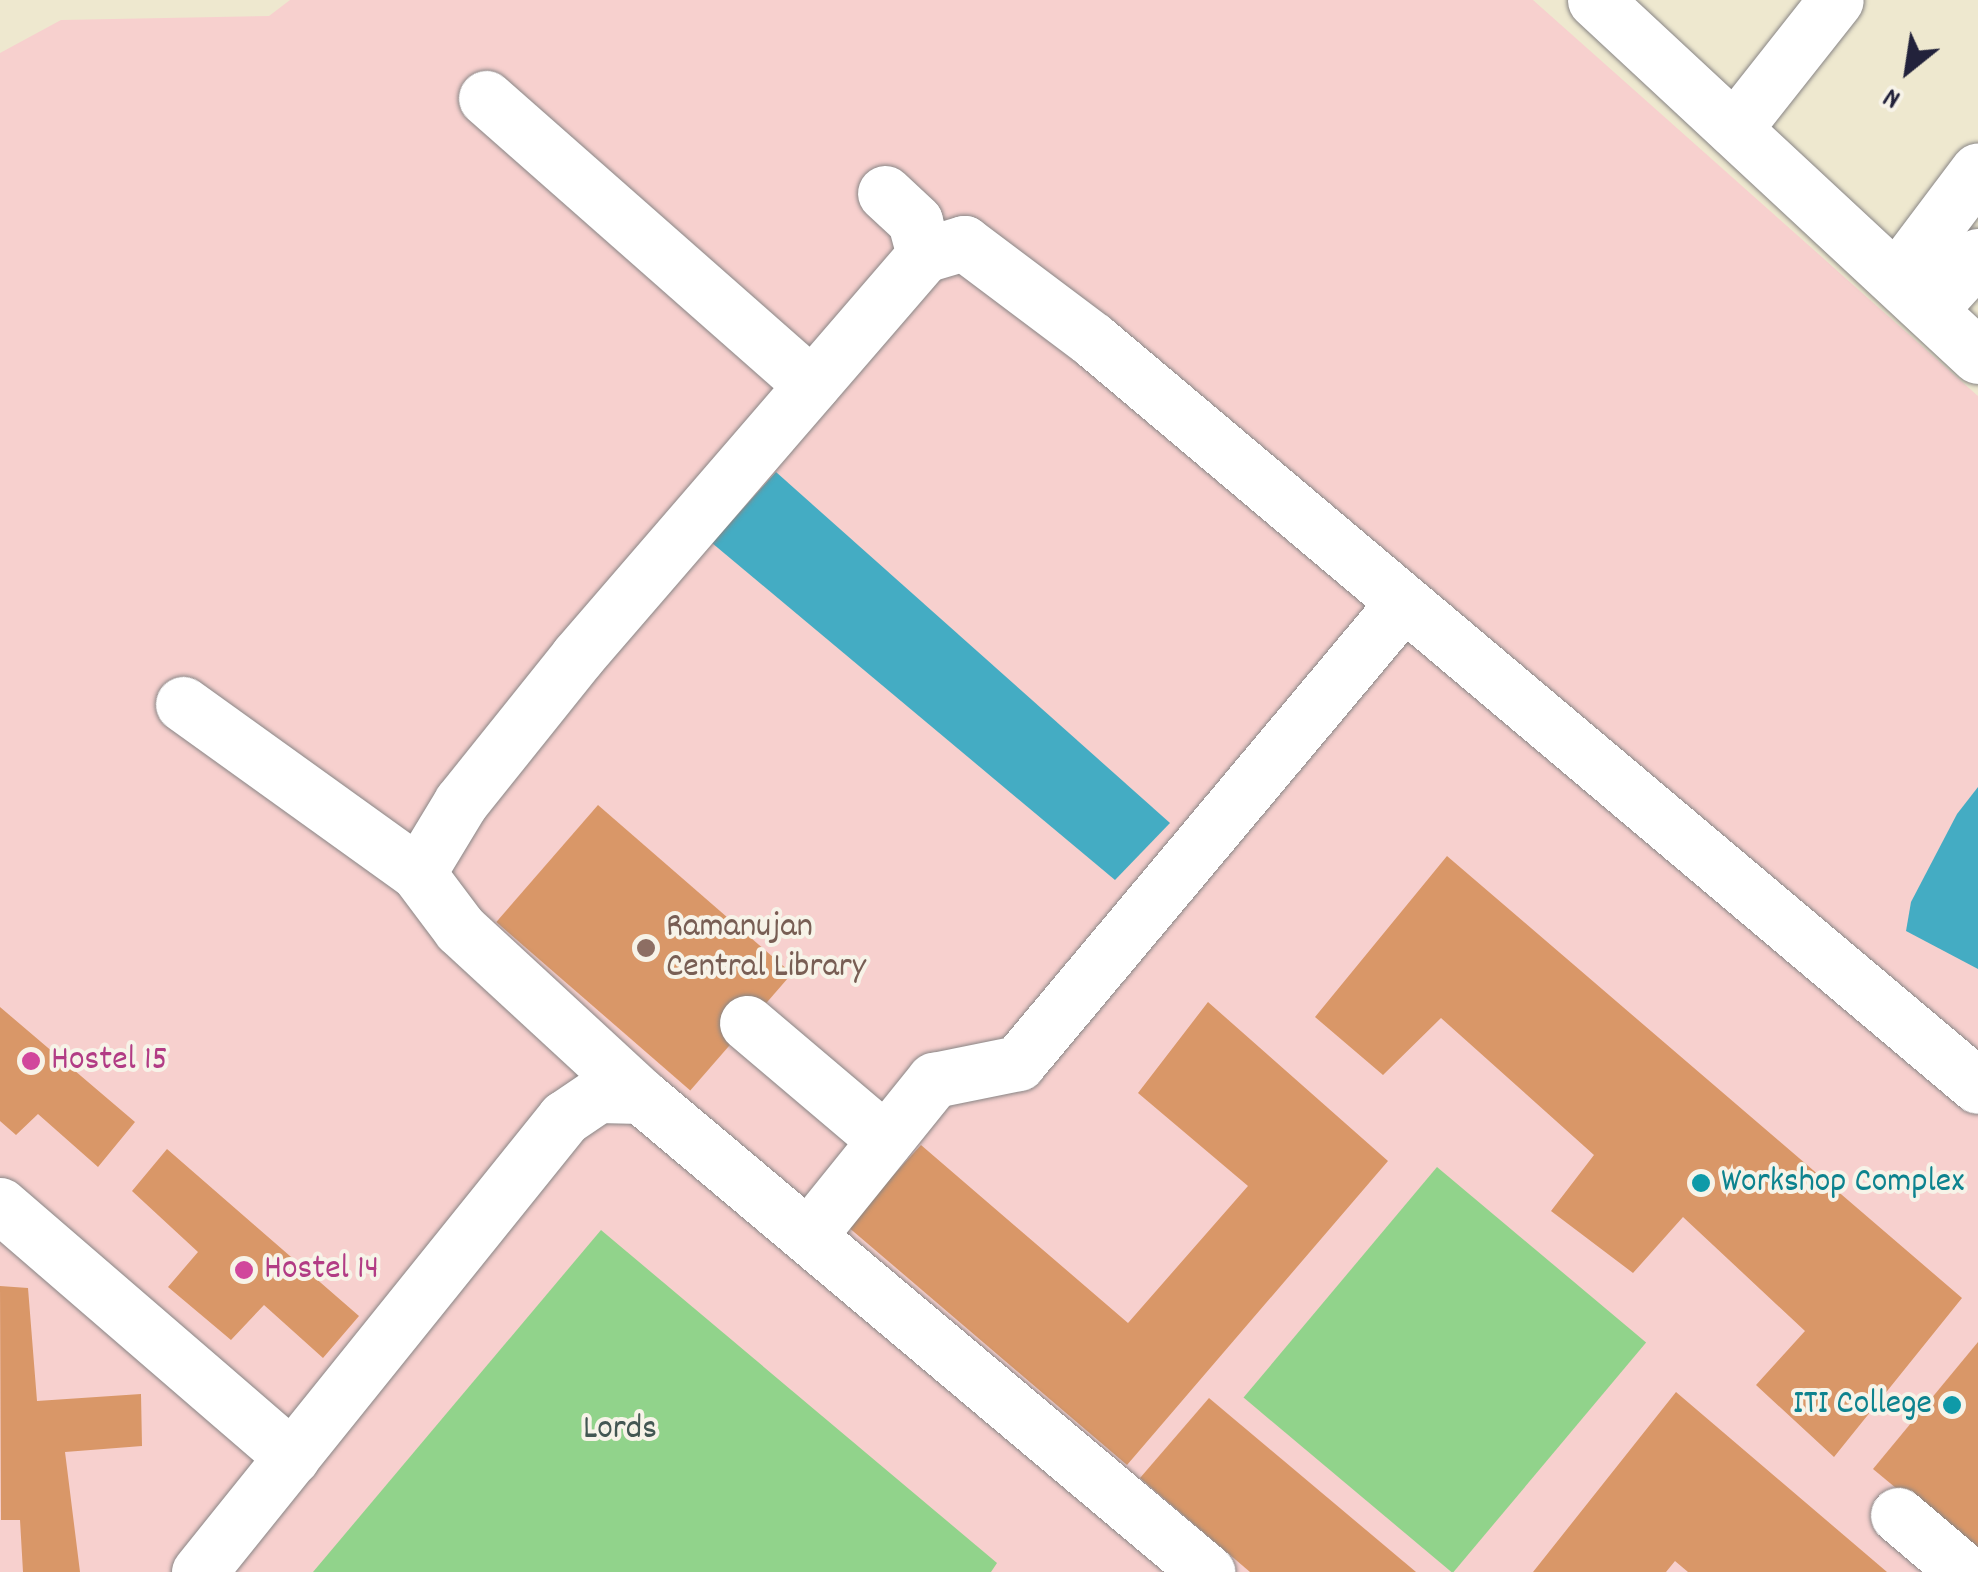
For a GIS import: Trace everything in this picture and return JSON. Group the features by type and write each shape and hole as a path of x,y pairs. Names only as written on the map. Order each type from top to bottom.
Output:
{"street":[{"path":"1595,0 1978,356"},
{"path":"1734,129 1836,0"},
{"path":"486,98 812,385"},
{"path":"1912,294 1978,170"},
{"path":"885,192 915,221 924,254"},
{"path":"418,873 484,773 924,254 964,243 1094,340 1978,1086"},
{"path":"1912,294 1978,256"},
{"path":"808,1236 934,1080 1018,1062 1404,602"},
{"path":"183,704 418,873 460,929 640,1096 1207,1572"},
{"path":"747,1023 885,1140"},
{"path":"199,1572 564,1118 598,1095 640,1096"},
{"path":"0,1205 292,1457"},
{"path":"1898,1515 1966,1572"}],"shaded area":[{"path":"290,0 1533,0 1978,396 1978,1572 0,1572 0,53 61,20 269,16"}],"green space":[{"path":"1437,1167 1646,1342 1454,1572 1244,1398"},
{"name":"Lords","path":"601,1230 997,1563 991,1572 313,1572"}],"water":[{"path":"776,472 1170,823 1115,880 712,543"},
{"path":"1978,787 1978,969 1906,931 1911,902 1957,814"}],"building":[{"name":"Ramanujan Central Library","path":"598,805 792,974 690,1091 496,922"},
{"name":"Workshop Complex","path":"1447,856 1962,1298 1834,1457 1756,1385 1805,1331 1683,1217 1633,1273 1551,1211 1594,1155 1441,1018 1383,1075 1315,1017"},
{"path":"1208,1002 1388,1161 1127,1465 847,1226 921,1145 1128,1323 1248,1186 1138,1093"},
{"name":"Hostel 15","path":"0,1007 135,1122 98,1167 38,1114 16,1135 0,1121"},
{"name":"Hostel 14","path":"167,1149 359,1316 323,1358 264,1305 231,1340 168,1287 198,1252 132,1191"},
{"path":"0,1286 28,1288 37,1401 141,1394 142,1446 65,1452 80,1572 23,1572 20,1520 1,1520"},
{"name":"ITI College","path":"1978,1342 1978,1556 1873,1469"},
{"path":"1676,1392 1887,1572 1688,1572 1675,1561 1666,1572 1533,1572"},
{"path":"1209,1398 1416,1572 1250,1572 1140,1478"}],"place":[{"name":"Ramanujan Central Library","path":"646,948"},
{"name":"Hostel 15","path":"31,1061"},
{"name":"Workshop Complex","path":"1701,1183"},
{"name":"Hostel 14","path":"244,1270"},
{"name":"ITI College","path":"1952,1405"}]}
